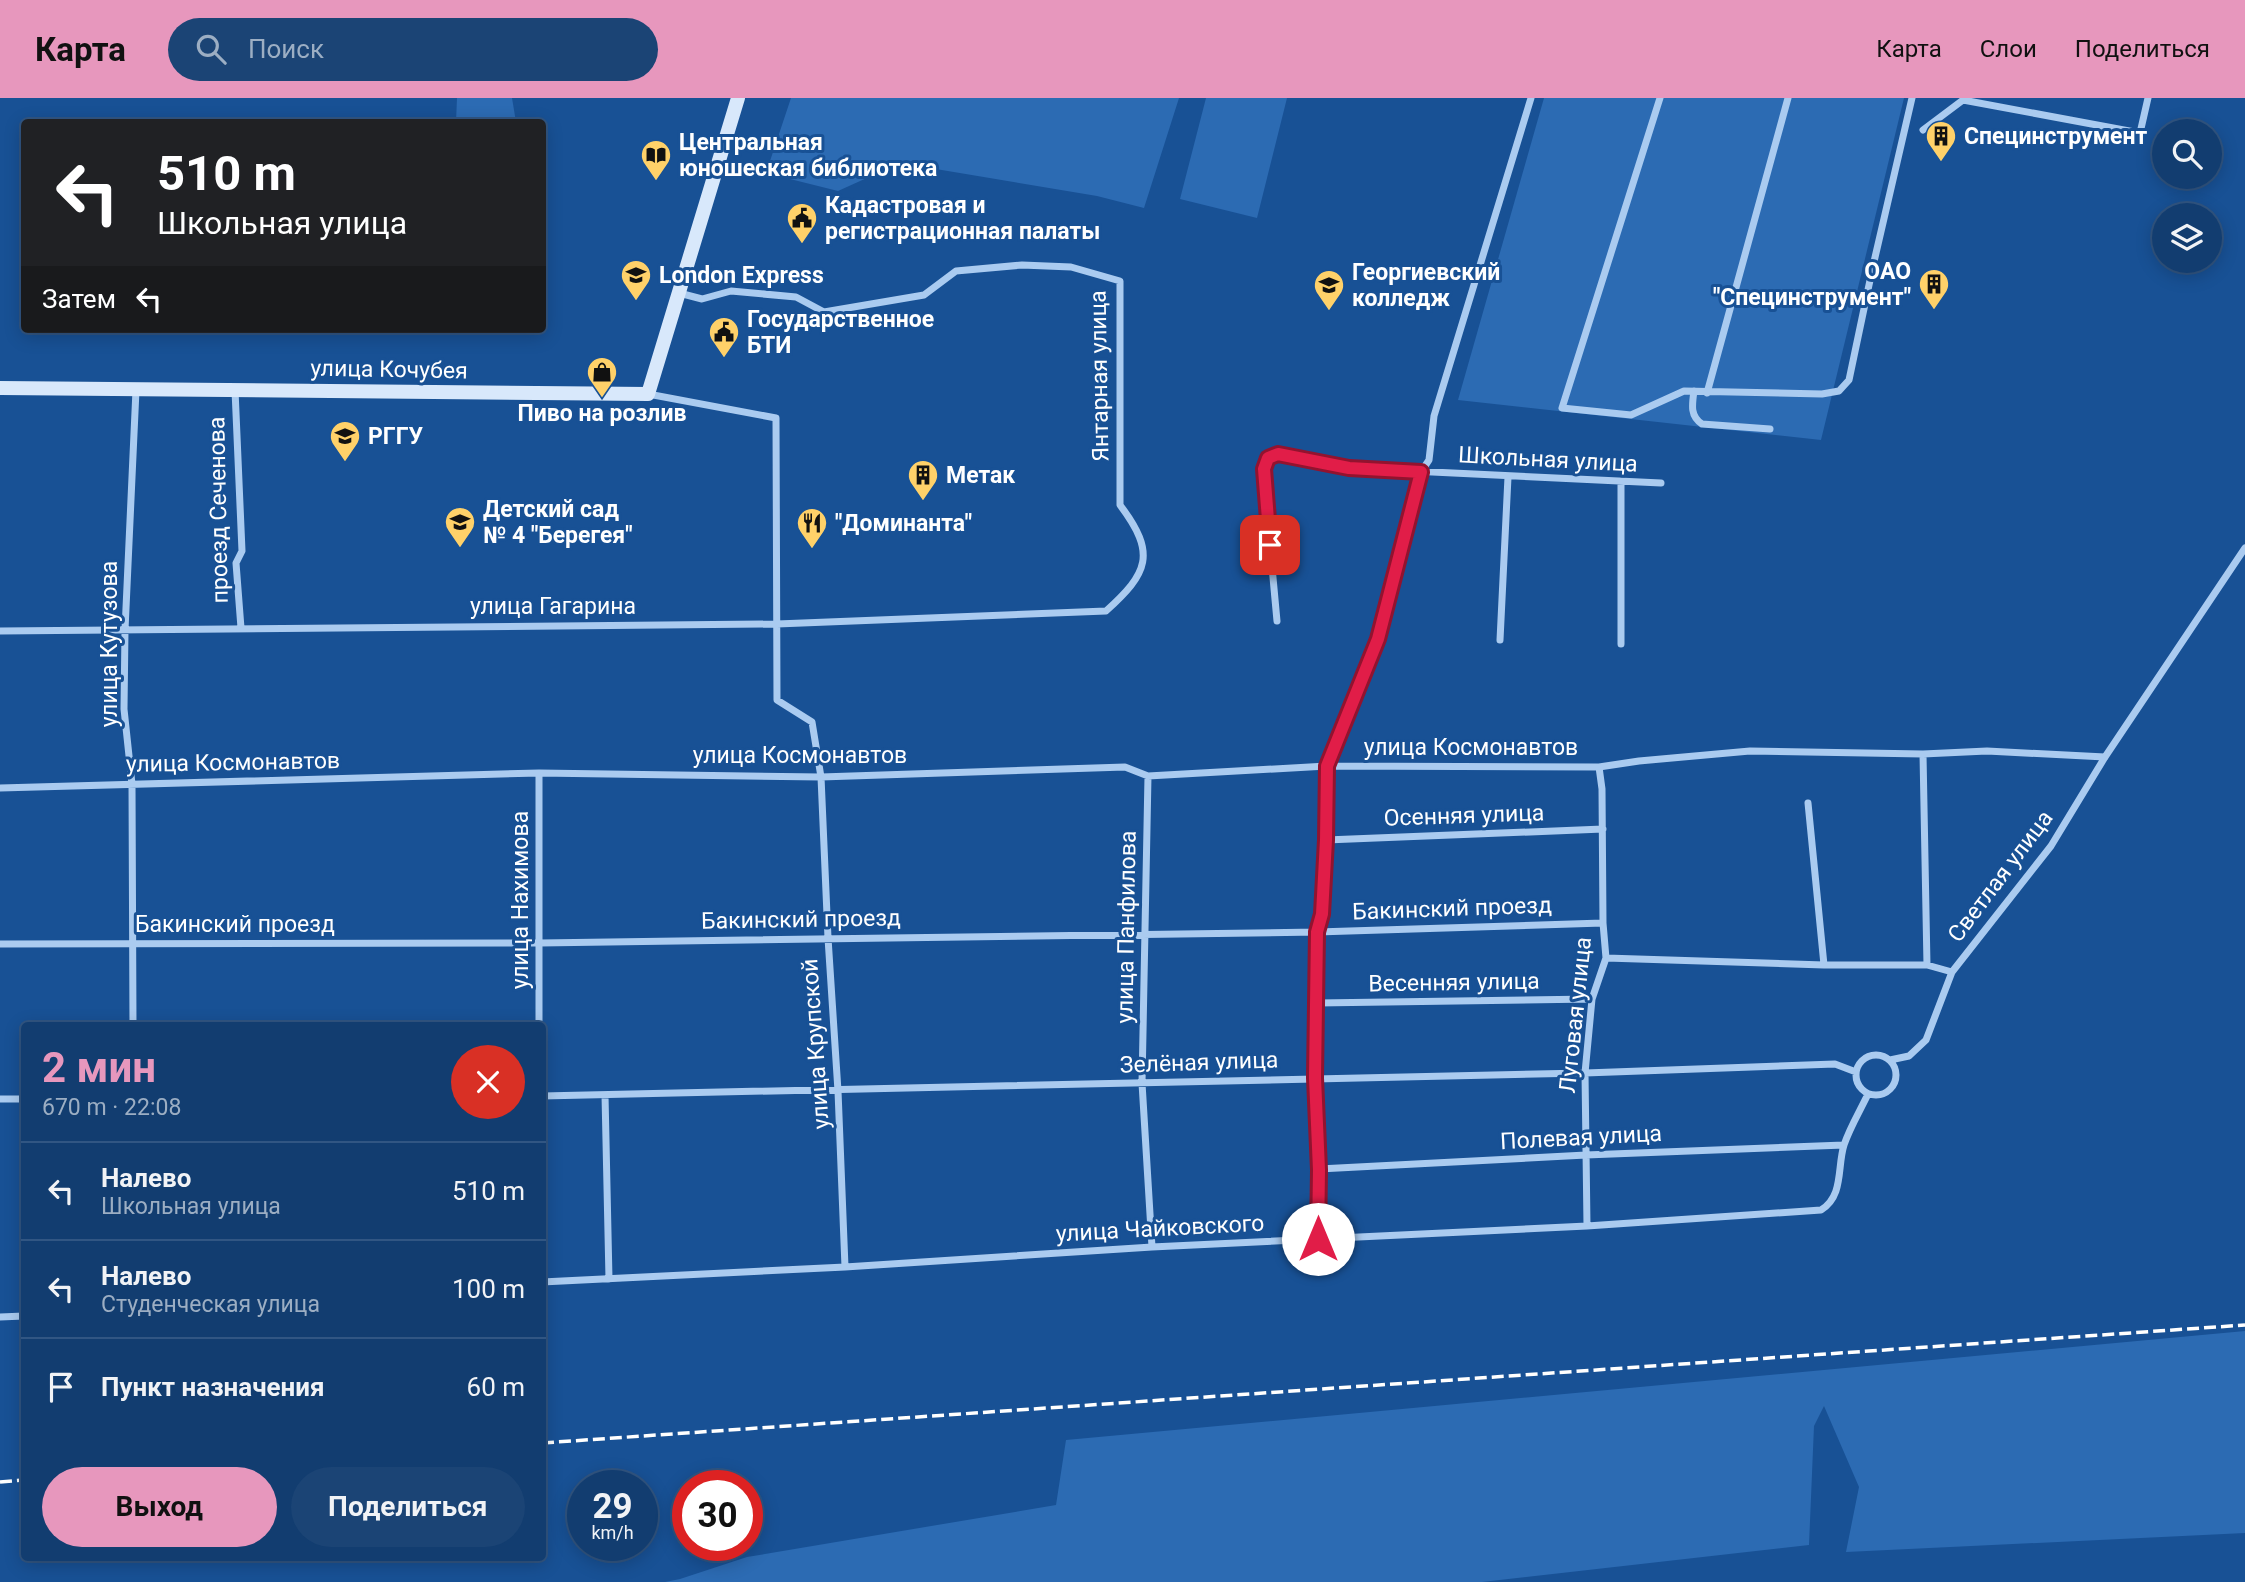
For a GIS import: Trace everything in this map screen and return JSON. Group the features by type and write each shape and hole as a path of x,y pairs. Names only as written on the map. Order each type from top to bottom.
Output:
{"main road":[{"path":"648,394 738,98"},
{"name":"улица Кочубея","path":"0,388 648,394"}],"street":[{"path":"1318,1239 1319,1170 1315,1078 1317,932 1322,914 1327,766 1378,639 1421,472 1429,460 1434,416 1531,98"},
{"path":"1660,98 1562,408 1631,415 1684,391 1822,394 1839,391 1849,380 1872,266 1912,98"},
{"path":"1707,393 1788,98"},
{"path":"1923,130 1957,101 1963,100 2140,133 2148,98"},
{"name":"Янтарная улица","path":"679,293 702,299 732,291 796,297 824,312 924,295 956,271 1023,265 1071,267 1120,281 1120,505 1134,524 1142,546 1144,567 1127,592 1106,611"},
{"name":"улица Кутузова","path":"133,1022 132,784 124,709 136,389"},
{"name":"проезд Сеченова","path":"234,390 242,551 236,563 241,628"},
{"path":"1693,391 1692,413 1702,424 1770,429"},
{"name":"улица Кочубея","path":"648,394 776,418"},
{"name":"улица Крупской","path":"776,418 777,699 812,722 821,777 845,1267"},
{"name":"Школьная улица","path":"1277,621 1264,469 1268,458 1278,454 1349,468 1661,483"},
{"path":"1500,639 1508,477"},
{"path":"1620,644 1622,482"},
{"name":"Светлая улица","path":"1606,958 1824,965 1927,965 1952,972 2051,846 2105,757 2245,548"},
{"name":"улица Гагарина","path":"0,631 777,624 1106,611"},
{"name":"улица Космонавтов","path":"0,788 539,774 821,777 1125,767 1148,776 1327,766 1600,767 1750,751 1923,754 1998,751 2105,757"},
{"path":"1923,754 1927,965"},
{"name":"Луговая улица","path":"1587,1226 1585,1073 1592,999 1606,958 1600,767"},
{"name":"улица Нахимова","path":"539,774 539,1022"},
{"name":"улица Панфилова","path":"1148,776 1142,1083 1152,1247"},
{"path":"1808,803 1824,965"},
{"name":"Осенняя улица","path":"1326,840 1603,829"},
{"name":"Бакинский проезд","path":"0,944 540,943 1317,932 1603,923"},
{"path":"1890,1060 1896,1069 1893,1087 1877,1096 1861,1089 1856,1081 1856,1072 1863,1059 1877,1055 1890,1060 1909,1056 1926,1040 1952,972"},
{"name":"Весенняя улица","path":"1317,1003 1592,999"},
{"name":"Зелёная улица","path":"546,1096 1585,1073 1835,1064 1856,1072"},
{"path":"1844,1145 1868,1094"},
{"path":"605,1095 609,1279"},
{"path":"0,1099 21,1099"},
{"name":"Полевая улица","path":"1319,1170 1586,1155 1844,1145"},
{"name":"улица Чайковского","path":"546,1282 845,1267 1152,1247 1587,1226 1821,1210 1835,1198 1844,1145"},
{"path":"0,1317 21,1316"}],"shaded area":[{"path":"457,98 512,98 516,119 456,119"},
{"path":"791,98 1179,98 1144,208 1097,196 900,163 838,191 766,173"},
{"path":"1206,98 1287,98 1257,218 1180,199"},
{"path":"1544,98 1904,98 1821,440 1458,400"},
{"path":"2245,1331 2245,1533 1846,1552 1859,1487 1824,1406 1814,1426 1809,1545 1482,1582 665,1582 735,1561 763,1561 763,1554 1056,1505 1066,1440"}],"railway":[{"path":"546,1443 2245,1325"},
{"path":"0,1482 21,1480"}],"place":[{"name":"Специнструмент","path":"1941,163"},
{"name":"Центральная юношеская библиотека","path":"656,182"},
{"name":"Кадастровая и регистрационная палаты","path":"802,245"},
{"name":"London Express","path":"636,302"},
{"name":"ОАО \"Специнструмент\"","path":"1934,311"},
{"name":"Георгиевский колледж","path":"1329,312"},
{"name":"Государственное БТИ","path":"724,359"},
{"name":"Пиво на розлив","path":"602,399"},
{"name":"РГГУ","path":"345,463"},
{"name":"Метак","path":"923,502"},
{"name":"Детский сад № 4 \"Берегея\"","path":"460,549"},
{"name":"\"Доминанта\"","path":"812,550"}],"route":[{"path":"1270,545 1264,469 1268,458 1278,454 1349,468 1421,472 1378,639 1327,766 1322,914 1317,932 1315,1078 1319,1170 1318,1239"}]}
